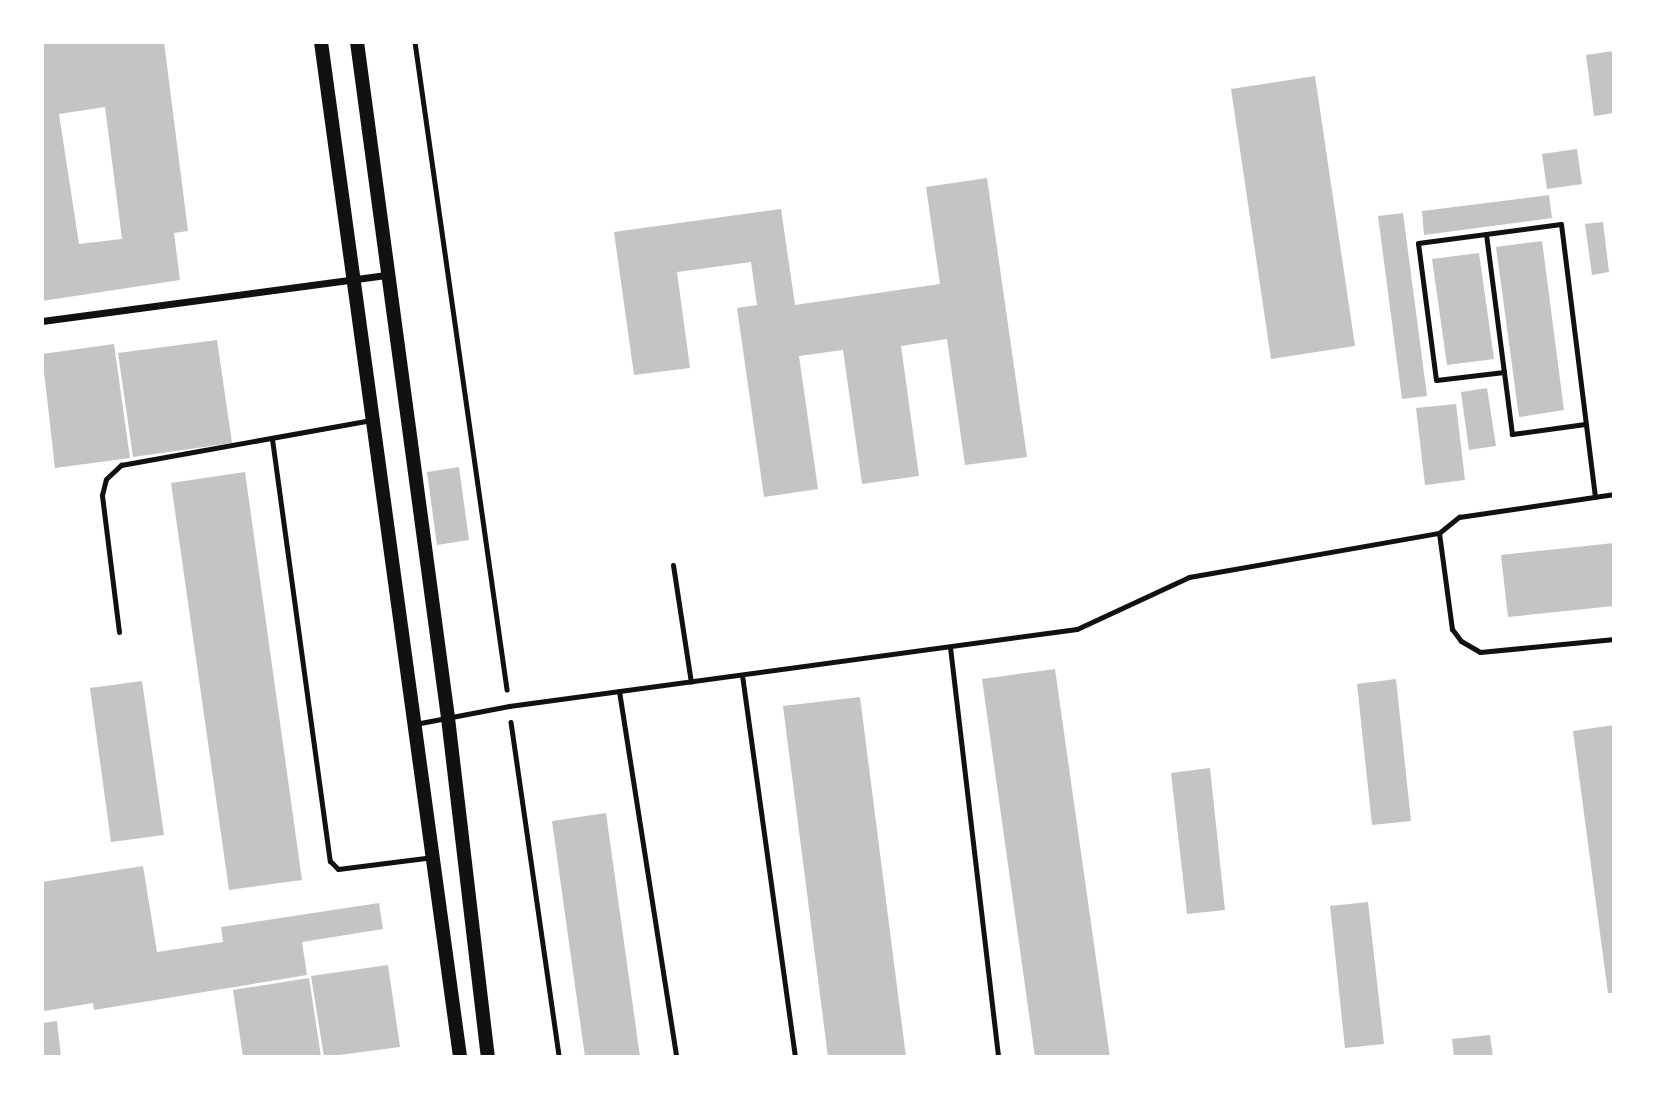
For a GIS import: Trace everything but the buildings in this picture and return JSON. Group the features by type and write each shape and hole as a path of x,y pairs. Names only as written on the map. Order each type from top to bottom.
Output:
{"main road":[{"path":"321,42 458,1057"},
{"path":"356,42 448,718 488,1057"}],"street":[{"path":"42,321 388,275"}],"lane":[{"path":"1504,372 1436,380 1419,243 1561,224 1595,497"},
{"path":"1486,234 1511,434 1586,424"},
{"path":"119,632 102,495 106,479 121,465 373,419"},
{"path":"272,439 330,861 338,869 433,857"},
{"path":"415,724 509,706 1077,629 1189,577 1439,533 1460,517 1614,494"},
{"path":"1439,533 1452,629 1461,641 1480,652 1614,639"},
{"path":"673,565 691,682"},
{"path":"950,647 998,1057"},
{"path":"742,675 795,1057"},
{"path":"620,691 676,1057"}],"path":[{"path":"415,42 559,1057"}]}
